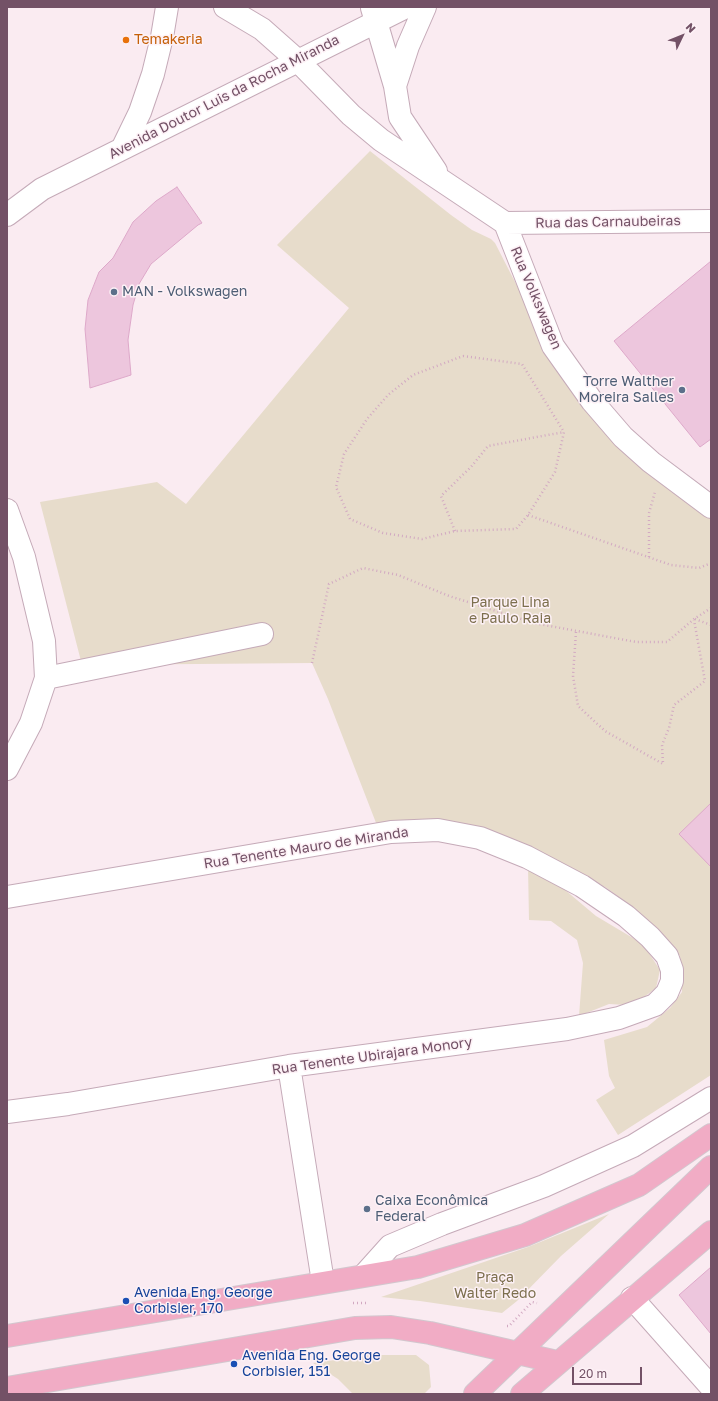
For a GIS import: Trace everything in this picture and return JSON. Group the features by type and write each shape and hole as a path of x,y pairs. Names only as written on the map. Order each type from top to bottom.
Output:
{"main road":[{"path":"7,1336 418,1267 525,1235 639,1185 711,1136"},
{"path":"475,1394 711,1167"},
{"path":"522,1394 557,1362 711,1232"},
{"path":"7,1388 355,1328 391,1327 430,1333 516,1354 557,1362"}],"street":[{"path":"123,147 140,112 153,74 162,37 167,7"},
{"path":"225,7 260,28 297,60 351,115 381,140 504,223"},
{"name":"Avenida Doutor Luis da Rocha Miranda","path":"7,215 42,189 297,60 374,14 406,7"},
{"path":"395,86 408,46 425,7"},
{"path":"374,14 395,86 400,117 442,180"},
{"path":"381,140 391,133 400,117"},
{"name":"Avenida Doutor Luis da Rocha Miranda","path":"7,200 42,189"},
{"name":"Rua das Carnaubeiras","path":"504,223 711,221"},
{"name":"Rua Volkswagen","path":"504,223 553,346 592,402 624,437 651,462 711,507"},
{"path":"7,510 24,557 42,633 46,678 31,723 7,769"},
{"path":"46,678 262,634"},
{"name":"Rua Tenente Mauro de Miranda","path":"7,897 391,832 438,830 480,838 527,857 582,886 626,916 650,937"},
{"name":"Rua Tenente Ubirajara Monory","path":"7,1112 68,1104 289,1066 567,1029 619,1018 655,1004 667,993 672,982 672,970 668,956 650,937"},
{"path":"289,1066 323,1282"},
{"path":"364,1275 390,1246 442,1224 544,1186 633,1146 711,1098"},
{"path":"632,1298 711,1387"}],"path":[{"path":"463,356 522,364 564,432 555,472 528,515 516,529 455,531 422,540 383,533 350,519 336,486 344,454 367,419 388,395 413,375 463,356"},
{"path":"455,531 441,496 471,467 488,446 564,432"},
{"path":"649,557 649,513 656,487"},
{"path":"528,515 670,565 699,568 711,563"},
{"path":"312,663 329,584 363,568 398,575 449,596 534,623 636,642 667,642 694,619 711,608"},
{"path":"694,619 711,625"},
{"path":"576,632 572,676 578,706 605,731 663,764 662,745 669,728 674,705 705,681 694,619"}],"green space":[{"name":"Parque Lina e Paulo Raia","path":"370,151 451,215 472,230 491,239 495,243 550,350 711,512 711,1075 618,1135 596,1100 615,1088 609,1076 604,1040 647,1027 670,1008 682,992 680,956 630,905 605,887 512,842 378,828 328,699 312,663 82,665 40,502 157,482 186,504 349,308 277,245"},
{"path":"528,867 558,884 596,916 643,944 660,970 656,988 644,997 626,1005 609,1004 579,1016 583,963 577,940 551,921 529,920"},
{"name":"Praça Walter Redo","path":"609,1214 561,1256 517,1301 502,1313 381,1297 528,1247"},
{"path":"371,1355 416,1355 429,1365 431,1387 424,1394 353,1394 338,1379 313,1363"}],"building":[{"name":"MAN - Volkswagen","path":"177,187 202,223 151,264 139,284 133,305 128,340 131,375 90,388 85,329 88,300 99,272 113,258 133,222 156,201"},
{"name":"Torre Walther Moreira Salles","path":"711,261 711,439 700,447 614,341"},
{"path":"711,803 711,867 679,834"},
{"path":"711,1267 711,1334 679,1295"}],"place":[{"name":"Temakeria","path":"126,40"},
{"name":"MAN - Volkswagen","path":"114,292"},
{"name":"Torre Walther Moreira Salles","path":"682,390"},
{"name":"Caixa Econômica Federal","path":"367,1209"},
{"name":"Avenida Eng. George Corbisier, 170","path":"126,1301"},
{"name":"Avenida Eng. George Corbisier, 151","path":"234,1364"}]}
